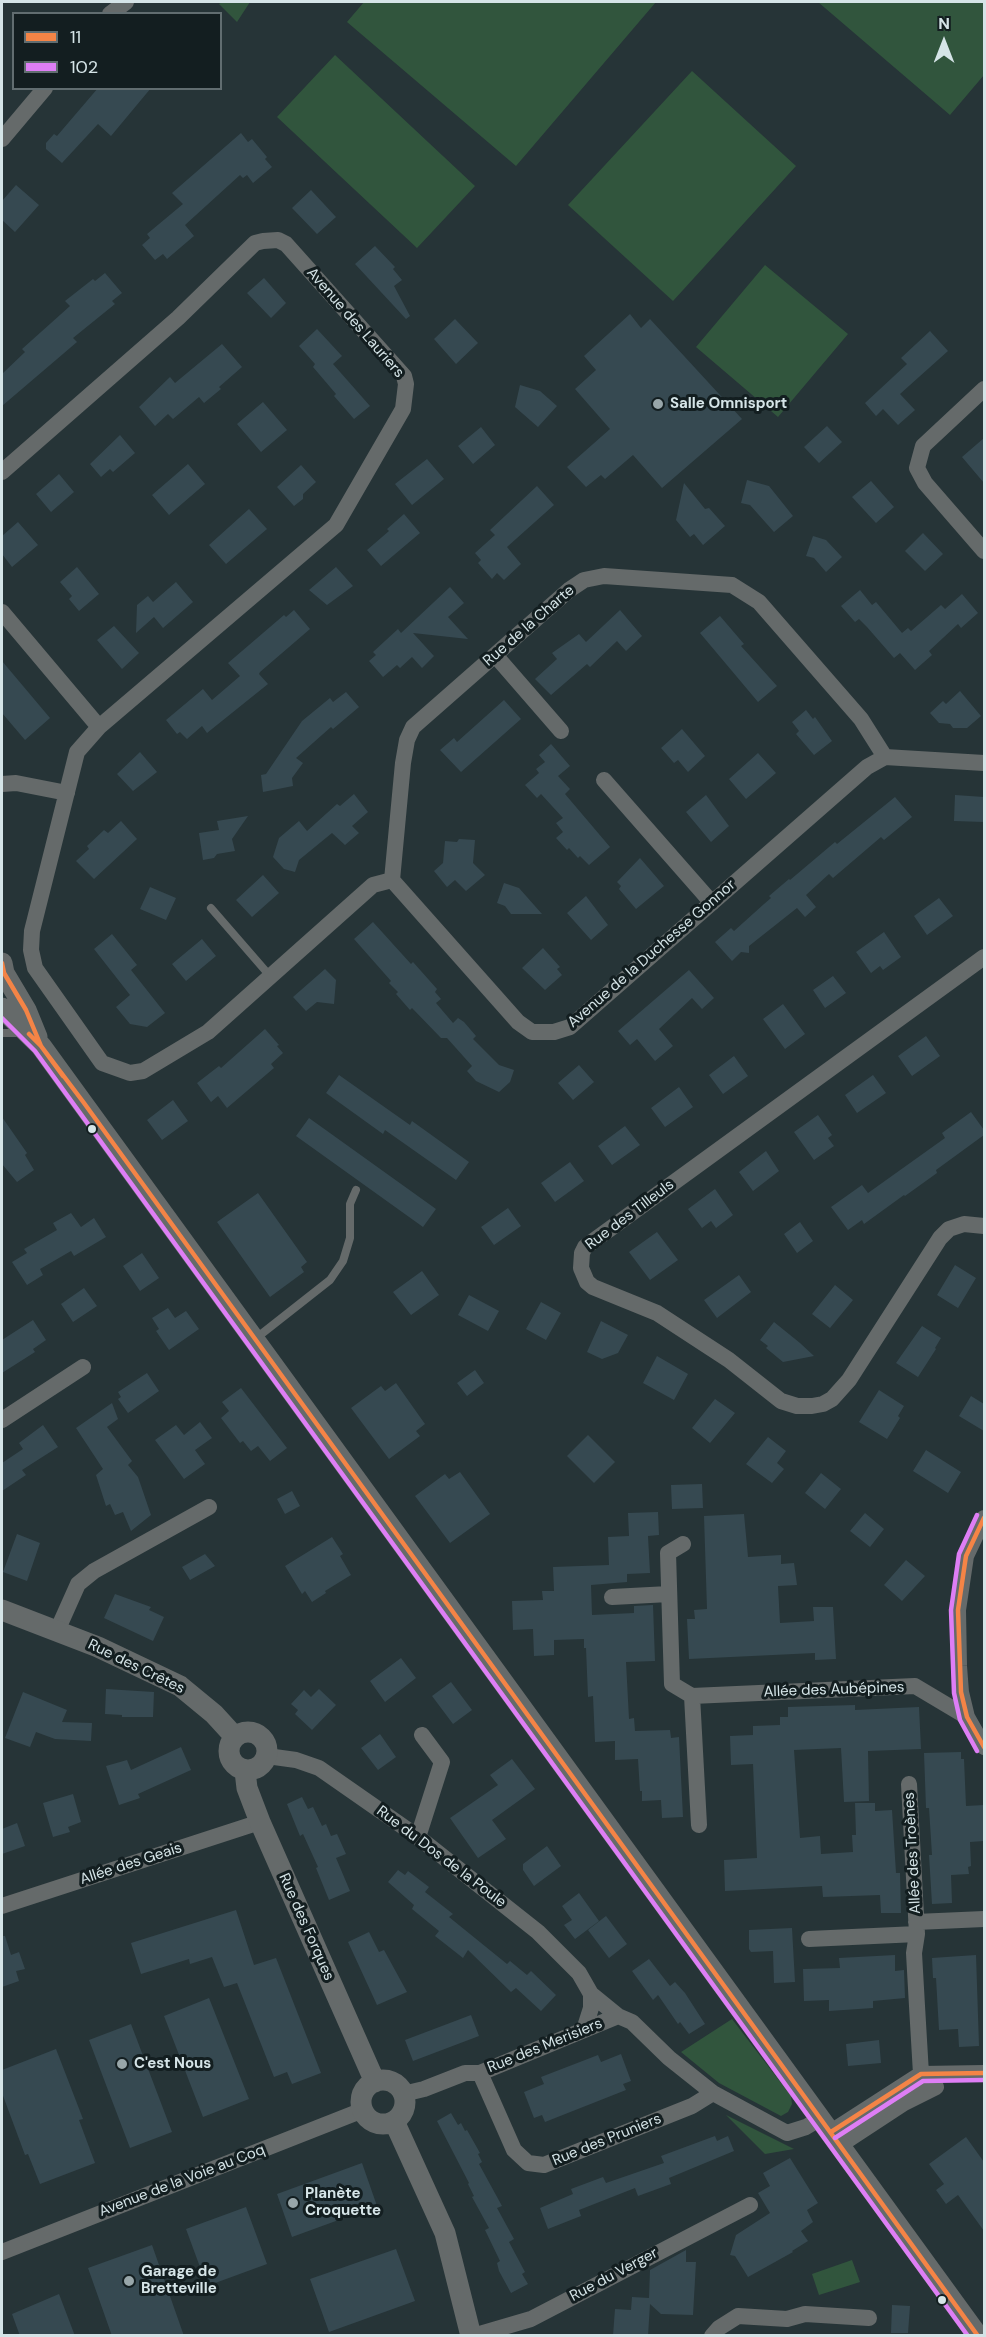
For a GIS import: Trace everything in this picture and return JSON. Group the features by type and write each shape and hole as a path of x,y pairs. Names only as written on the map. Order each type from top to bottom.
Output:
{"street":[{"path":"113,12 126,2"},
{"path":"3,136 43,90"},
{"name":"Avenue des Lauriers","path":"2,472 178,318 255,243 263,241 278,240 286,244 404,376 407,392 403,409 336,525 99,727 77,752 32,931 31,950 35,968 102,1063 130,1073 143,1071 208,1032 270,976"},
{"path":"984,389 923,446 916,468 984,551"},
{"name":"Rue de la Charte","path":"392,880 407,740 413,727 569,590 584,580 604,576 732,585 759,602 861,719 885,757"},
{"path":"2,615 99,727"},
{"path":"495,655 561,731"},
{"path":"885,757 984,763"},
{"name":"Avenue de la Duchesse Gonnor","path":"392,880 518,1022 532,1032 554,1032 570,1027 867,766 885,757"},
{"path":"604,780 712,903"},
{"path":"2,784 16,783 67,794"},
{"path":"270,976 373,885 392,880"},
{"name":"Rue des Tilleuls","path":"984,957 585,1247 580,1268 587,1282 593,1287 657,1313 729,1360 781,1401 797,1406 812,1406 832,1399 849,1380 940,1238 950,1229 964,1224 984,1226"},
{"path":"2,963 4,973 26,1010 35,1040"},
{"path":"2,1008 35,1040 255,1339 978,2336"},
{"path":"2,1420 83,1367"},
{"path":"57,1630 78,1584 94,1571 209,1508"},
{"path":"984,1518 966,1556 958,1610 959,1666 967,1717 984,1747"},
{"path":"683,1544 668,1553 672,1684 692,1696 699,1825"},
{"path":"612,1597 669,1594"},
{"name":"Rue des Crêtes","path":"2,1610 57,1630 180,1686 214,1714 235,1737"},
{"name":"Allée des Aubépines","path":"692,1696 915,1686 967,1717"},
{"path":"246,1732 258,1735 266,1744 267,1756 261,1766 245,1771 237,1768 230,1757 230,1744 235,1737 246,1732"},
{"path":"418,1837 442,1762 422,1735"},
{"name":"Rue du Dos de la Poule","path":"267,1756 296,1760 319,1768 418,1837 538,1932 579,1973 591,1994 618,2016 632,2022 669,2058 713,2093 787,2133 806,2127 830,2132"},
{"name":"Rue des Forques","path":"245,1771 247,1788 260,1822 375,2082"},
{"name":"Allée des Troènes","path":"909,1785 916,1928 914,1953 921,2074 926,2091"},
{"name":"Allée des Geais","path":"2,1906 260,1822"},
{"name":"Allée des Troènes","path":"809,1940 984,1920"},
{"path":"584,2030 591,2008 591,1994"},
{"name":"Rue des Merisiers","path":"403,2094 423,2090 465,2073 480,2073 618,2016"},
{"name":"Rue des Pruniers","path":"480,2073 514,2150 528,2163 544,2165 692,2106 713,2093"},
{"path":"830,2132 921,2074 984,2073"},
{"path":"830,2132 967,2074"},
{"path":"389,2081 403,2094 404,2108 394,2121 386,2124 376,2123 370,2120 363,2110 361,2103 363,2093 375,2082 389,2081"},
{"name":"Avenue de la Voie au Coq","path":"2,2252 363,2110"},
{"path":"394,2121 445,2233 472,2336"},
{"name":"Rue du Verger","path":"472,2336 506,2331 750,2205"},
{"path":"712,2336 718,2328 738,2316 787,2319 805,2314 869,2318"}],"lane":[{"path":"211,908 270,976"},
{"path":"2,1033 35,1040"},
{"path":"255,1339 330,1280 343,1261 350,1238 350,1204 356,1190"}],"green space":[{"path":"222,2 250,2 237,22 219,4"},
{"path":"364,2 656,2 516,166 347,22"},
{"path":"818,2 984,2 984,75 950,115"},
{"path":"335,55 475,186 417,248 277,117"},
{"path":"692,71 796,166 673,301 568,205"},
{"path":"765,265 848,334 778,417 696,347"},
{"path":"732,2019 791,2096 792,2104 788,2112 781,2116 719,2083 681,2052"},
{"path":"726,2115 794,2149 765,2154"},
{"path":"852,2260 860,2282 819,2295 812,2274"}],"building":[{"path":"96,90 149,90 111,136 98,124 62,163 46,149 46,143 54,134 57,136"},
{"path":"241,133 248,142 252,139 272,167 253,183 247,175 243,178 240,175 185,225 194,236 167,259 163,254 155,260 142,245 150,238 147,234 183,204 172,193"},
{"path":"16,185 39,205 15,232 2,220 2,201"},
{"path":"311,190 336,217 317,234 292,208"},
{"path":"375,246 395,267 393,269 402,280 394,286 410,316 406,319 355,264"},
{"path":"105,273 122,293 112,301 115,304 73,338 77,342 2,406 2,374 25,352 22,349 70,306 65,301 93,279 95,281"},
{"path":"264,278 286,303 271,318 247,293"},
{"name":"Salle Omnisport","path":"630,314 641,328 650,319 742,419 662,488 633,455 605,479 601,475 586,487 567,467 610,429 575,389 596,370 584,356"},
{"path":"455,319 478,343 456,364 434,339"},
{"path":"317,329 342,356 333,364 370,406 354,419 334,396 336,394 313,367 315,364 299,346"},
{"path":"930,331 948,351 900,394 915,410 898,425 883,409 876,416 865,403 907,364 901,358"},
{"path":"222,344 242,367 204,403 199,397 173,419 168,414 155,426 139,407 170,377 175,383"},
{"path":"520,385 540,391 557,406 538,427 515,407"},
{"path":"263,402 287,430 261,452 237,424"},
{"path":"827,426 842,442 819,463 804,447"},
{"path":"481,427 495,445 473,464 458,446"},
{"path":"120,435 135,453 113,472 110,469 101,477 90,464"},
{"path":"984,438 984,483 962,457"},
{"path":"427,459 444,479 412,505 395,484"},
{"path":"188,464 205,484 169,515 152,495"},
{"path":"301,465 316,482 303,494 303,499 294,506 277,487"},
{"path":"59,474 74,492 51,512 36,494"},
{"path":"747,480 769,486 793,516 774,532 750,505 741,503"},
{"path":"871,481 894,507 876,523 852,497"},
{"path":"684,483 705,509 709,508 725,526 703,545 694,534 690,537 676,520"},
{"path":"537,486 554,505 507,547 521,564 504,580 497,573 492,579 478,563 481,560 475,553 495,535 490,530"},
{"path":"249,509 267,529 226,564 209,545"},
{"path":"404,514 420,533 381,566 367,550"},
{"path":"18,522 38,545 12,567 2,554 2,536"},
{"path":"923,533 943,554 925,571 905,551"},
{"path":"813,536 826,540 842,557 826,572 814,558 806,556"},
{"path":"77,567 99,594 79,611 69,599 72,596 60,582"},
{"path":"336,567 353,586 327,605 309,590"},
{"path":"176,582 193,602 163,628 154,617 136,633 137,605 148,596 153,602"},
{"path":"450,587 464,603 448,617 468,639 413,633 434,656 422,668 412,657 400,668 397,665 383,677 369,661 376,655 373,652 398,629 401,633"},
{"path":"860,590 872,605 876,602 902,633 908,628 911,631 941,605 945,609 962,594 978,613 961,628 958,624 929,651 932,655 915,670 900,653 894,658 859,619 855,622 841,606"},
{"path":"294,610 310,629 260,672 259,674 268,684 207,733 202,726 187,739 180,732 177,734 166,720 203,689 212,700 240,676 228,663 284,615 286,617"},
{"path":"620,610 642,636 626,651 617,641 590,667 587,664 551,695 535,679 557,659 552,653 579,634 586,642"},
{"path":"720,616 744,644 741,646 777,686 758,702 700,633"},
{"path":"114,626 139,653 122,669 97,640"},
{"path":"2,661 50,718 25,740 2,713"},
{"path":"960,691 981,716 967,728 953,728 950,724 939,723 930,713 943,701 946,704"},
{"path":"346,692 359,707 333,729 331,727 296,758 303,763 292,778 293,786 263,792 261,775 266,774 302,721 330,698 333,702"},
{"path":"504,700 521,719 461,772 440,750 454,738 457,742"},
{"path":"806,710 813,719 815,717 832,741 814,755 796,734 799,731 792,722"},
{"path":"682,729 705,756 688,772 678,760 674,763 661,748"},
{"path":"551,744 570,766 558,776 570,789 565,794 610,847 589,865 569,848 567,850 556,838 563,832 556,823 563,818 541,794 537,798 525,785 539,773 536,769 545,762 539,755"},
{"path":"140,752 157,772 133,791 117,774"},
{"path":"758,753 776,773 746,799 729,779"},
{"path":"354,794 368,812 352,826 359,833 345,845 332,833 299,860 295,872 284,869 273,857 279,838 299,821 307,831 337,804 340,806"},
{"path":"706,795 729,826 711,842 686,812"},
{"path":"955,795 984,797 984,822 954,821"},
{"path":"895,797 912,817 884,840 881,837 833,878 829,874 806,895 816,907 805,917 797,908 749,946 749,953 741,952 732,961 715,942 731,928 734,931 789,879"},
{"path":"248,816 232,839 235,851 217,854 214,858 203,860 199,833 219,830 217,821"},
{"path":"121,821 137,839 94,879 76,861 89,849 87,846 104,830 108,833"},
{"path":"459,839 475,840 473,863 485,875 466,891 455,880 447,887 434,871 443,863 445,841 457,842"},
{"path":"640,858 664,886 636,909 619,889 621,886 617,882"},
{"path":"263,875 279,893 252,917 236,900"},
{"path":"504,883 519,888 542,914 511,914 505,906 497,903"},
{"path":"150,887 176,898 166,920 140,909"},
{"path":"586,896 608,925 591,940 567,913"},
{"path":"939,898 953,916 927,935 914,916"},
{"path":"373,922 437,989 435,992 441,999 436,1003 453,1023 458,1018 464,1022 476,1036 473,1039 499,1065 514,1070 510,1082 499,1092 476,1081 467,1071 472,1066 447,1038 441,1038 412,1008 410,1010 396,994 398,992 389,983 391,981 354,939"},
{"path":"884,932 901,957 883,970 880,966 871,973 856,952"},
{"path":"112,934 137,965 131,970 165,1013 147,1027 130,1024 116,1007 130,995 94,949"},
{"path":"202,939 216,956 186,981 172,964"},
{"path":"543,948 560,967 557,969 562,975 545,990 522,968"},
{"path":"325,969 336,980 334,1004 317,1002 306,1011 293,997"},
{"path":"689,970 714,998 702,1009 692,998 659,1029 673,1046 655,1061 637,1039 630,1045 618,1031"},
{"path":"833,976 846,993 825,1008 813,990"},
{"path":"783,1004 805,1034 785,1049 763,1019"},
{"path":"265,1029 283,1053 271,1064 274,1068 227,1108 218,1096 211,1102 197,1083 219,1066 221,1068"},
{"path":"926,1036 940,1056 912,1076 898,1056"},
{"path":"734,1056 748,1076 723,1094 709,1075"},
{"path":"579,1065 594,1082 573,1100 558,1083"},
{"path":"339,1075 410,1125 412,1121 469,1162 456,1180 385,1130 383,1134 326,1093"},
{"path":"873,1075 886,1093 857,1113 845,1095"},
{"path":"679,1087 693,1107 665,1127 651,1108"},
{"path":"173,1100 188,1121 162,1140 147,1120"},
{"path":"971,1112 984,1130 984,1135 905,1196 864,1224 862,1220 848,1230 831,1207 862,1185 868,1193 945,1138 942,1133"},
{"path":"818,1115 832,1135 828,1138 834,1146 814,1160 794,1132"},
{"path":"2,1117 27,1153 25,1155 34,1170 17,1182 2,1164"},
{"path":"309,1118 436,1209 423,1227 296,1136"},
{"path":"625,1126 640,1145 612,1165 598,1146"},
{"path":"766,1151 779,1171 753,1191 739,1172"},
{"path":"570,1162 584,1181 555,1202 541,1183"},
{"path":"715,1189 733,1215 716,1228 711,1221 702,1228 688,1209"},
{"path":"258,1193 307,1262 301,1267 304,1272 270,1297 217,1222"},
{"path":"508,1208 521,1226 494,1245 481,1227"},
{"path":"71,1213 81,1227 94,1218 106,1237 74,1256 71,1251 40,1269 43,1275 27,1285 12,1262 27,1253 24,1249 57,1230 53,1223"},
{"path":"800,1222 813,1241 797,1253 784,1234"},
{"path":"657,1232 678,1260 650,1280 629,1252"},
{"path":"142,1253 159,1278 140,1291 123,1266"},
{"path":"955,1265 976,1278 958,1308 937,1295"},
{"path":"422,1271 439,1295 411,1315 393,1292"},
{"path":"739,1275 751,1292 717,1318 704,1300"},
{"path":"835,1285 853,1300 830,1328 812,1314"},
{"path":"84,1288 97,1306 73,1322 61,1304"},
{"path":"469,1295 499,1311 488,1331 458,1315"},
{"path":"541,1302 561,1313 546,1340 526,1329"},
{"path":"168,1308 175,1318 186,1311 199,1329 169,1350 156,1331 159,1329 152,1318"},
{"path":"33,1320 46,1340 33,1349 35,1352 2,1373 2,1340"},
{"path":"601,1321 628,1335 618,1353 602,1359 587,1352"},
{"path":"774,1322 814,1356 783,1362 766,1348 768,1346 760,1340"},
{"path":"922,1326 941,1338 918,1377 896,1363"},
{"path":"657,1356 688,1374 674,1400 643,1383"},
{"path":"475,1370 484,1383 467,1396 457,1383"},
{"path":"147,1373 159,1391 128,1413 118,1399 121,1397 118,1392"},
{"path":"396,1383 425,1424 416,1431 420,1436 389,1459 351,1408 381,1386 385,1391"},
{"path":"241,1388 287,1448 270,1461 258,1446 251,1451 243,1441 240,1443 221,1418 229,1411 222,1402"},
{"path":"879,1390 904,1406 898,1416 900,1418 887,1439 859,1422"},
{"path":"971,1396 984,1404 984,1431 959,1416"},
{"path":"715,1399 735,1413 710,1443 692,1428"},
{"path":"112,1403 118,1419 107,1427 132,1461 128,1465 138,1477 151,1515 131,1531 123,1512 115,1515 110,1504 106,1506 96,1475 103,1469 76,1428"},
{"path":"200,1422 212,1438 195,1450 205,1464 184,1479 155,1440 176,1425 184,1435"},
{"path":"43,1425 58,1447 22,1470 26,1475 2,1491 2,1463 23,1449 19,1443"},
{"path":"588,1435 615,1462 594,1483 567,1456"},
{"path":"768,1437 786,1451 777,1463 784,1469 772,1483 746,1464"},
{"path":"926,1450 961,1472 948,1493 913,1471"},
{"path":"460,1472 490,1514 450,1543 415,1496 445,1474 449,1479"},
{"path":"821,1473 841,1489 825,1509 805,1493"},
{"path":"702,1484 703,1508 672,1509 671,1485"},
{"path":"292,1491 300,1506 285,1514 277,1499"},
{"path":"658,1512 659,1535 648,1536 650,1573 627,1574 627,1582 591,1585 592,1615 634,1613 634,1606 653,1605 655,1661 626,1662 629,1719 634,1718 635,1731 670,1730 671,1738 679,1737 683,1817 662,1818 661,1800 642,1801 638,1759 615,1760 615,1741 595,1742 593,1696 588,1697 584,1639 554,1640 554,1655 534,1656 533,1629 513,1630 512,1601 543,1600 542,1591 554,1591 553,1567 609,1565 608,1537 629,1536 628,1513"},
{"path":"865,1513 884,1529 870,1547 850,1531"},
{"path":"744,1514 748,1557 781,1555 781,1564 794,1563 797,1585 778,1586 780,1623 814,1621 813,1607 833,1607 836,1659 815,1660 815,1653 689,1659 687,1619 695,1619 694,1610 707,1609 704,1516"},
{"path":"17,1534 40,1543 27,1581 3,1572"},
{"path":"332,1537 343,1554 340,1556 351,1575 312,1602 305,1591 302,1594 285,1566"},
{"path":"205,1554 215,1566 190,1580 182,1567"},
{"path":"906,1560 925,1576 902,1601 884,1585"},
{"path":"115,1594 151,1607 149,1610 164,1617 153,1641 104,1618"},
{"path":"401,1658 416,1678 385,1702 370,1681"},
{"path":"451,1682 472,1710 453,1724 432,1696"},
{"path":"106,1689 154,1692 153,1717 122,1717 122,1715 105,1714"},
{"path":"319,1689 336,1705 312,1730 295,1714 298,1710 291,1704 304,1690 311,1697"},
{"path":"23,1692 67,1710 62,1722 92,1723 91,1741 55,1739 36,1732 30,1747 5,1738"},
{"path":"855,1705 855,1710 919,1707 921,1749 868,1751 869,1801 844,1802 841,1748 794,1750 800,1838 820,1836 821,1854 853,1852 852,1835 856,1835 855,1803 875,1803 875,1811 892,1810 896,1873 900,1873 901,1913 881,1913 880,1895 823,1897 822,1886 725,1891 724,1860 757,1858 753,1764 731,1765 730,1736 753,1735 753,1726 780,1725 780,1717 788,1717 788,1707"},
{"path":"380,1734 396,1757 378,1770 361,1748"},
{"path":"181,1747 191,1770 138,1794 140,1798 119,1805 106,1766 127,1760 131,1770"},
{"path":"961,1752 961,1759 964,1759 966,1806 984,1805 984,1841 970,1842 969,1874 951,1875 952,1903 932,1904 929,1855 932,1855 929,1808 926,1808 924,1753"},
{"path":"512,1759 535,1789 492,1820 506,1839 478,1858 450,1818 498,1785 490,1775"},
{"path":"73,1794 81,1822 68,1827 70,1832 53,1837 43,1803"},
{"path":"302,1797 308,1809 313,1807 322,1826 326,1824 331,1836 337,1834 346,1854 336,1858 350,1891 329,1900 316,1868 318,1867 303,1834 300,1836 287,1804"},
{"path":"17,1823 25,1846 2,1854 2,1829"},
{"path":"547,1846 561,1866 534,1886 523,1870 523,1864"},
{"path":"398,1870 405,1875 408,1871 429,1887 425,1892 453,1914 449,1917 507,1964 510,1961 527,1975 531,1971 556,1995 541,2011 516,1988 511,1992 468,1950 463,1958 435,1936 439,1931 412,1909 414,1905 388,1882"},
{"path":"579,1893 599,1921 575,1939 564,1925 572,1920 562,1906"},
{"path":"236,1910 254,1965 276,1958 321,2073 292,2084 287,2072 274,2077 237,1983 224,1987 212,1957 190,1964 189,1959 141,1974 131,1943"},
{"path":"606,1916 627,1944 609,1958 588,1930"},
{"path":"792,1928 795,1982 774,1983 773,1951 751,1952 749,1930"},
{"path":"369,1932 379,1952 384,1950 407,1992 377,2005 348,1942"},
{"path":"2,1936 5,1936 11,1955 19,1952 25,1969 16,1971 19,1981 2,1987"},
{"path":"895,1955 895,1971 904,1970 905,1998 873,2001 873,2008 829,2011 829,2000 804,2001 803,1969 840,1968 839,1958"},
{"path":"976,1955 979,2046 959,2047 958,2029 939,2030 936,1978 933,1978 932,1958"},
{"path":"649,1959 670,1986 675,1982 685,1993 705,2024 689,2034 680,2022 678,2024 658,1995 653,2000 632,1971"},
{"path":"209,1998 249,2099 203,2117 164,2016"},
{"path":"471,2015 479,2036 413,2061 405,2040"},
{"name":"C'est Nous","path":"131,2024 172,2132 130,2148 89,2040"},
{"path":"879,2040 881,2063 848,2066 846,2044"},
{"path":"56,2049 83,2119 79,2120 95,2163 40,2184 28,2154 25,2155 2,2093 2,2070"},
{"path":"621,2054 631,2081 623,2084 626,2090 545,2122 542,2115 534,2118 524,2092 544,2084 541,2077 598,2055 601,2062"},
{"path":"451,2113 458,2125 461,2123 465,2131 467,2130 480,2153 478,2154 482,2162 479,2164 502,2206 497,2208 514,2239 509,2242 525,2272 522,2274 528,2284 511,2293 499,2271 497,2263 500,2261 485,2230 489,2228 437,2121"},
{"path":"715,2136 717,2141 728,2136 734,2151 669,2178 671,2184 638,2196 635,2188 579,2210 581,2216 548,2229 540,2208 573,2194 571,2189 603,2177 606,2183 664,2163 661,2156"},
{"path":"966,2137 984,2162 984,2231 958,2195 946,2204 936,2190 944,2184 929,2164"},
{"path":"790,2158 818,2203 807,2210 813,2222 801,2231 808,2241 748,2277 735,2256 730,2255 736,2235 770,2213 758,2193 770,2186 763,2173"},
{"path":"362,2163 377,2206 292,2237 277,2194"},
{"path":"246,2207 267,2264 207,2286 186,2229"},
{"name":"Garage de Bretteville","path":"152,2245 184,2336 112,2336 88,2268"},
{"path":"396,2249 415,2301 329,2332 310,2279"},
{"path":"686,2250 686,2262 696,2262 693,2315 661,2314 650,2304 648,2336 613,2336 615,2309 631,2310 632,2297 649,2298 650,2270"},
{"path":"59,2294 75,2336 20,2336 12,2314"},
{"path":"892,2305 910,2306 908,2333 891,2333"}],"transit line":[{"name":"11","path":"2,963 4,973 26,1010 41,1046 63,1076"},
{"name":"102","path":"2,1018 35,1051 968,2336"},
{"name":"11","path":"29,1034 41,1046 84,1103 978,2336"},
{"name":"102","path":"977,1515 959,1554 951,1610 954,1693 960,1720 977,1751"},
{"name":"11","path":"984,1518 966,1556 958,1610 961,1692 967,1717 984,1747"},
{"name":"11","path":"831,2132 921,2074 984,2073"},
{"name":"102","path":"835,2138 923,2081 984,2080"}],"place":[{"name":"Salle Omnisport","path":"658,404"},
{"name":"C'est Nous","path":"122,2064"},
{"name":"Planète Croquette","path":"293,2203"},
{"name":"Garage de Bretteville","path":"129,2281"}]}
